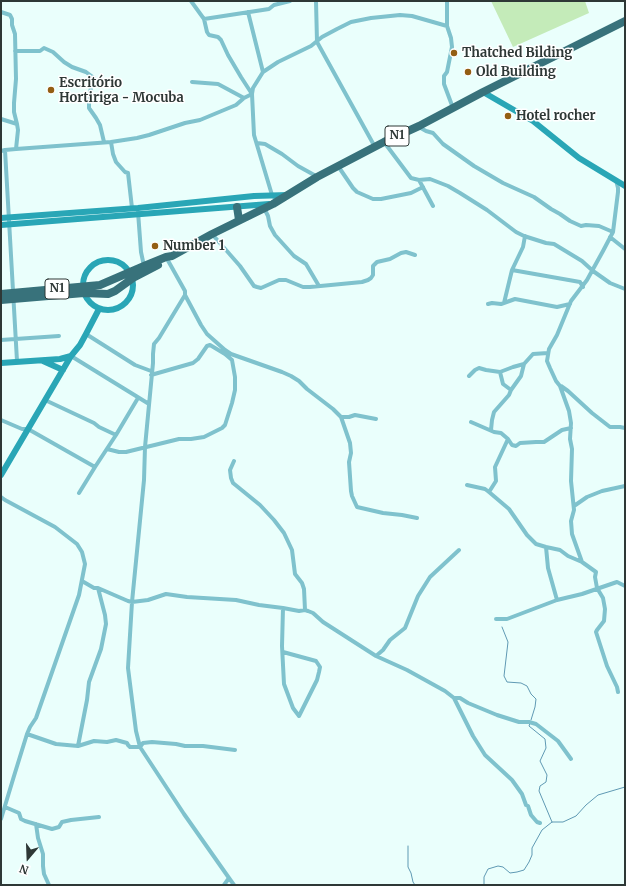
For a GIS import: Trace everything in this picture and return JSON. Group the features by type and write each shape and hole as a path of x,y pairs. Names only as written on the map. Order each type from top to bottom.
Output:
{"highway":[{"name":"N1","path":"1,300 14,296 83,290 132,275 169,258 212,234 264,208 274,200 288,195 317,177 384,142 419,126 483,92 625,22"},
{"path":"237,207 239,220"},
{"name":"N1","path":"83,290 108,294 115,291 144,266 169,258"},
{"path":"112,280 115,291"},
{"path":"100,285 102,294"},
{"name":"N1","path":"1,294 14,296"}],"street":[{"path":"192,1 204,19 207,32 209,35 218,37 221,40 240,77 252,94"},
{"path":"204,19 269,10 274,5 290,1"},
{"path":"316,1 317,42 375,147"},
{"path":"447,1 447,26 452,47 448,72 444,76 444,84 453,108"},
{"path":"1,12 10,15 15,34 16,79 14,112 18,130 16,149"},
{"path":"248,12 263,72"},
{"path":"274,200 254,135 252,94 258,79 263,72 278,62 311,46 326,34 351,22 400,15 412,16 447,26"},
{"path":"15,51 40,51 44,48 53,52 72,67 86,72 94,78 91,86 89,103 90,108 100,125 104,142"},
{"path":"192,82 218,84 244,98"},
{"path":"483,92 533,121 580,158 625,186"},
{"path":"17,361 10,224 3,151 111,142 137,138 185,122 200,120 236,105 244,98 252,94"},
{"path":"1,119 17,124"},
{"path":"419,126 426,131 433,133 443,144 474,166 503,183 534,197 570,221 580,226 599,226 613,232"},
{"path":"111,142 116,162 125,172 128,173 136,210 144,266"},
{"path":"384,142 411,178 419,180 430,179 448,186 487,210 516,232 546,243 554,244 582,261 610,283 625,289"},
{"path":"257,143 265,144 317,177"},
{"path":"338,166 357,192 373,199 391,197 423,187"},
{"path":"419,180 433,206"},
{"path":"582,562 572,534 571,521 574,506 571,481 572,449 570,439 571,428 569,410 560,386 556,381 547,361 549,349 557,335 572,299 583,287 593,271 613,232 618,192 616,180"},
{"path":"1,225 100,218 159,205 274,200"},
{"path":"1,218 100,211 136,210 160,212 237,207 274,200"},
{"path":"159,205 160,212"},
{"path":"264,208 268,216 270,226 275,235 294,256 306,264 319,286"},
{"path":"100,211 100,218"},
{"path":"53,214 54,221"},
{"path":"212,234 240,266 254,286 261,288 279,280 286,280 303,287 352,283 368,280 373,276 373,266 377,262 390,259 406,252 414,255"},
{"path":"504,303 512,270 523,247 525,236"},
{"path":"610,237 625,249"},
{"path":"169,258 185,291 185,295 207,334 231,354 272,368 299,381 307,389 333,408 341,417 351,448 349,462 351,491 357,507 383,514 402,515 417,518"},
{"path":"104,260 115,260 126,266 132,275 134,284 133,291 126,303 120,308 113,310 99,309 87,300 83,290 86,273 93,264 104,260"},
{"path":"512,270 580,282 583,287"},
{"path":"185,295 154,344 145,447 144,480 132,602 128,667 136,731 140,747 184,814 234,885"},
{"path":"488,304 499,304 515,299 557,307 570,304"},
{"path":"1,475 71,356 80,345 99,309"},
{"path":"86,334 135,365 151,373 193,363 198,359 205,348 210,345 232,360 236,377 232,403 225,425 222,428 204,437 179,439 126,452 106,449"},
{"path":"1,340 59,336"},
{"path":"491,430 494,412 509,395 521,376 524,364 533,354 548,353"},
{"path":"1,363 60,359 71,356 149,404"},
{"path":"40,360 63,370"},
{"path":"469,376 479,368 500,372 524,364"},
{"path":"500,372 503,384 511,390"},
{"path":"560,386 568,391 610,427 625,428"},
{"path":"79,494 138,398"},
{"path":"45,400 116,435"},
{"path":"341,417 355,415 376,419"},
{"path":"1,420 22,429 28,429 95,467"},
{"path":"471,422 501,433 512,445 516,446 520,443 544,442 562,430 571,428"},
{"path":"489,492 496,480 495,467 508,439"},
{"path":"234,461 230,470 231,478 234,483 260,505 284,533 292,550 295,574 302,583 304,589 305,610"},
{"path":"466,485 486,489 510,509 528,537 536,544 560,550 568,556 582,562 596,572 595,577 597,588 604,599 605,609 604,623 596,632 618,692"},
{"path":"574,506 587,497 602,491 625,486"},
{"path":"1,497 55,527 77,544 82,552 85,564 78,594 36,718 27,734 1,819"},
{"path":"546,547 548,568 557,600"},
{"path":"376,656 383,650 390,640 405,628 418,596 430,577 459,550"},
{"path":"82,580 94,588 98,588 132,602 148,600 166,594 236,600 259,605 311,612 323,622 376,656 407,670 445,691 454,698 473,736 485,755 512,780 522,794 531,815 537,822 540,823"},
{"path":"496,619 507,619 557,600 571,597 614,582 625,586"},
{"path":"78,746 89,682 101,649 106,624 98,588"},
{"path":"283,608 283,652 284,684 293,708 299,716 317,680 320,667 316,661 283,652"},
{"path":"454,698 460,698 496,715 519,722 536,724 558,741 571,759"},
{"path":"27,734 56,744 78,746 94,741 107,742 116,740 127,742 130,747 140,747 143,743 152,742 235,750"},
{"path":"5,807 18,812 24,821 52,829 59,827 62,822 99,817"},
{"path":"36,824 38,838 43,854 44,874 49,885"},
{"path":"224,885 229,878"}],"green space":[{"path":"491,1 585,1 589,13 513,47"}],"waterway":[{"path":"502,627 508,642 504,676 507,682 521,683 527,686 531,694 536,699 531,720"},
{"path":"530,723 529,726 545,739 546,748 540,761 547,775 546,782 540,786 539,791 552,822"},
{"path":"484,885 484,877 488,869 498,866 503,867 510,873 524,870 532,855 532,848 542,830 552,822 563,822 576,816 598,795 625,787"},
{"path":"408,846 408,867 415,885"}],"place":[{"name":"Thatched Bilding","path":"454,53"},
{"name":"Old Building","path":"468,72"},
{"name":"Escritório Hortiriga - Mocuba","path":"51,90"},
{"name":"Hotel rocher","path":"508,116"},
{"name":"Number 1","path":"155,246"}]}
